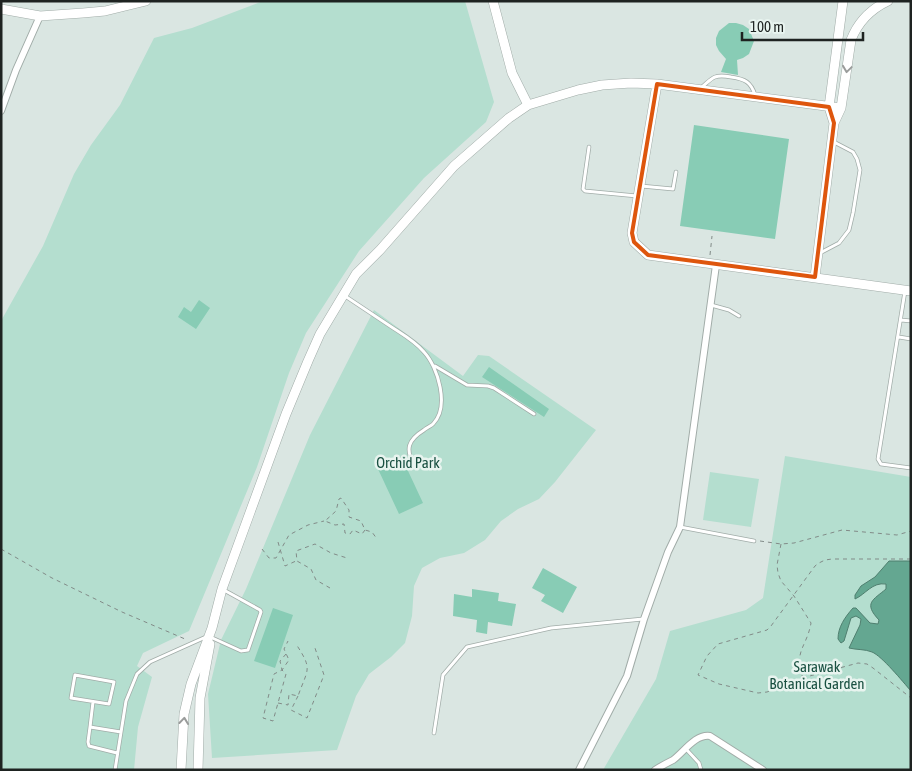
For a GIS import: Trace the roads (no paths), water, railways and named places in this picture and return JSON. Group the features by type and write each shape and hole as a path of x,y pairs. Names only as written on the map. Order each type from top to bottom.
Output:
{"street":[{"path":"493,1 512,73 528,106"},
{"path":"834,123 829,107 843,1"},
{"path":"814,277 834,123 841,108 851,40 854,31 871,12 888,1"},
{"path":"1,9 40,16 83,14 141,2"},
{"path":"1,111 16,70 40,16"},
{"path":"657,84 632,233 634,242 648,255 908,291"},
{"path":"181,770 184,714 191,684 210,634 222,589 286,414 308,360 320,334 356,274 380,250 454,166 509,118 528,106 569,92 602,85 657,84 841,108"},
{"path":"579,770 627,676 644,619 668,552 680,527 711,305 712,264"},
{"path":"198,770 200,698 210,634"},
{"path":"655,770 673,759 701,737 710,736 763,770"}],"lane":[{"path":"700,90 715,77 722,76 743,79 748,82 752,86 756,97"},
{"path":"818,254 839,243 849,230 854,213 860,170 853,152 832,140"},
{"path":"589,148 583,189 585,191 638,196"},
{"path":"640,186 673,189 676,172"},
{"path":"908,291 901,320 878,459 881,464 911,468"},
{"path":"343,294 410,339 424,352 434,366 441,401 439,414 434,424 420,432 410,442 408,455 414,465"},
{"path":"711,305 729,310 739,316"},
{"path":"901,320 911,321"},
{"path":"899,337 911,339"},
{"path":"434,366 467,385 494,388 534,414"},
{"path":"680,527 754,541"},
{"path":"115,770 126,701 137,674 150,662 210,634 241,651 248,650 261,612 258,607 222,589"},
{"path":"434,733 443,675 467,647 551,628 644,619"},
{"path":"75,675 114,682 109,704 93,702 71,698 75,675"},
{"path":"93,702 89,746 117,753"},
{"path":"90,727 121,732"},
{"path":"686,749 699,763 701,770"}],"park label":[{"name":"Orchid Park","path":"408,463"},
{"name":"Sarawak Botanical Garden","path":"817,676"}]}
